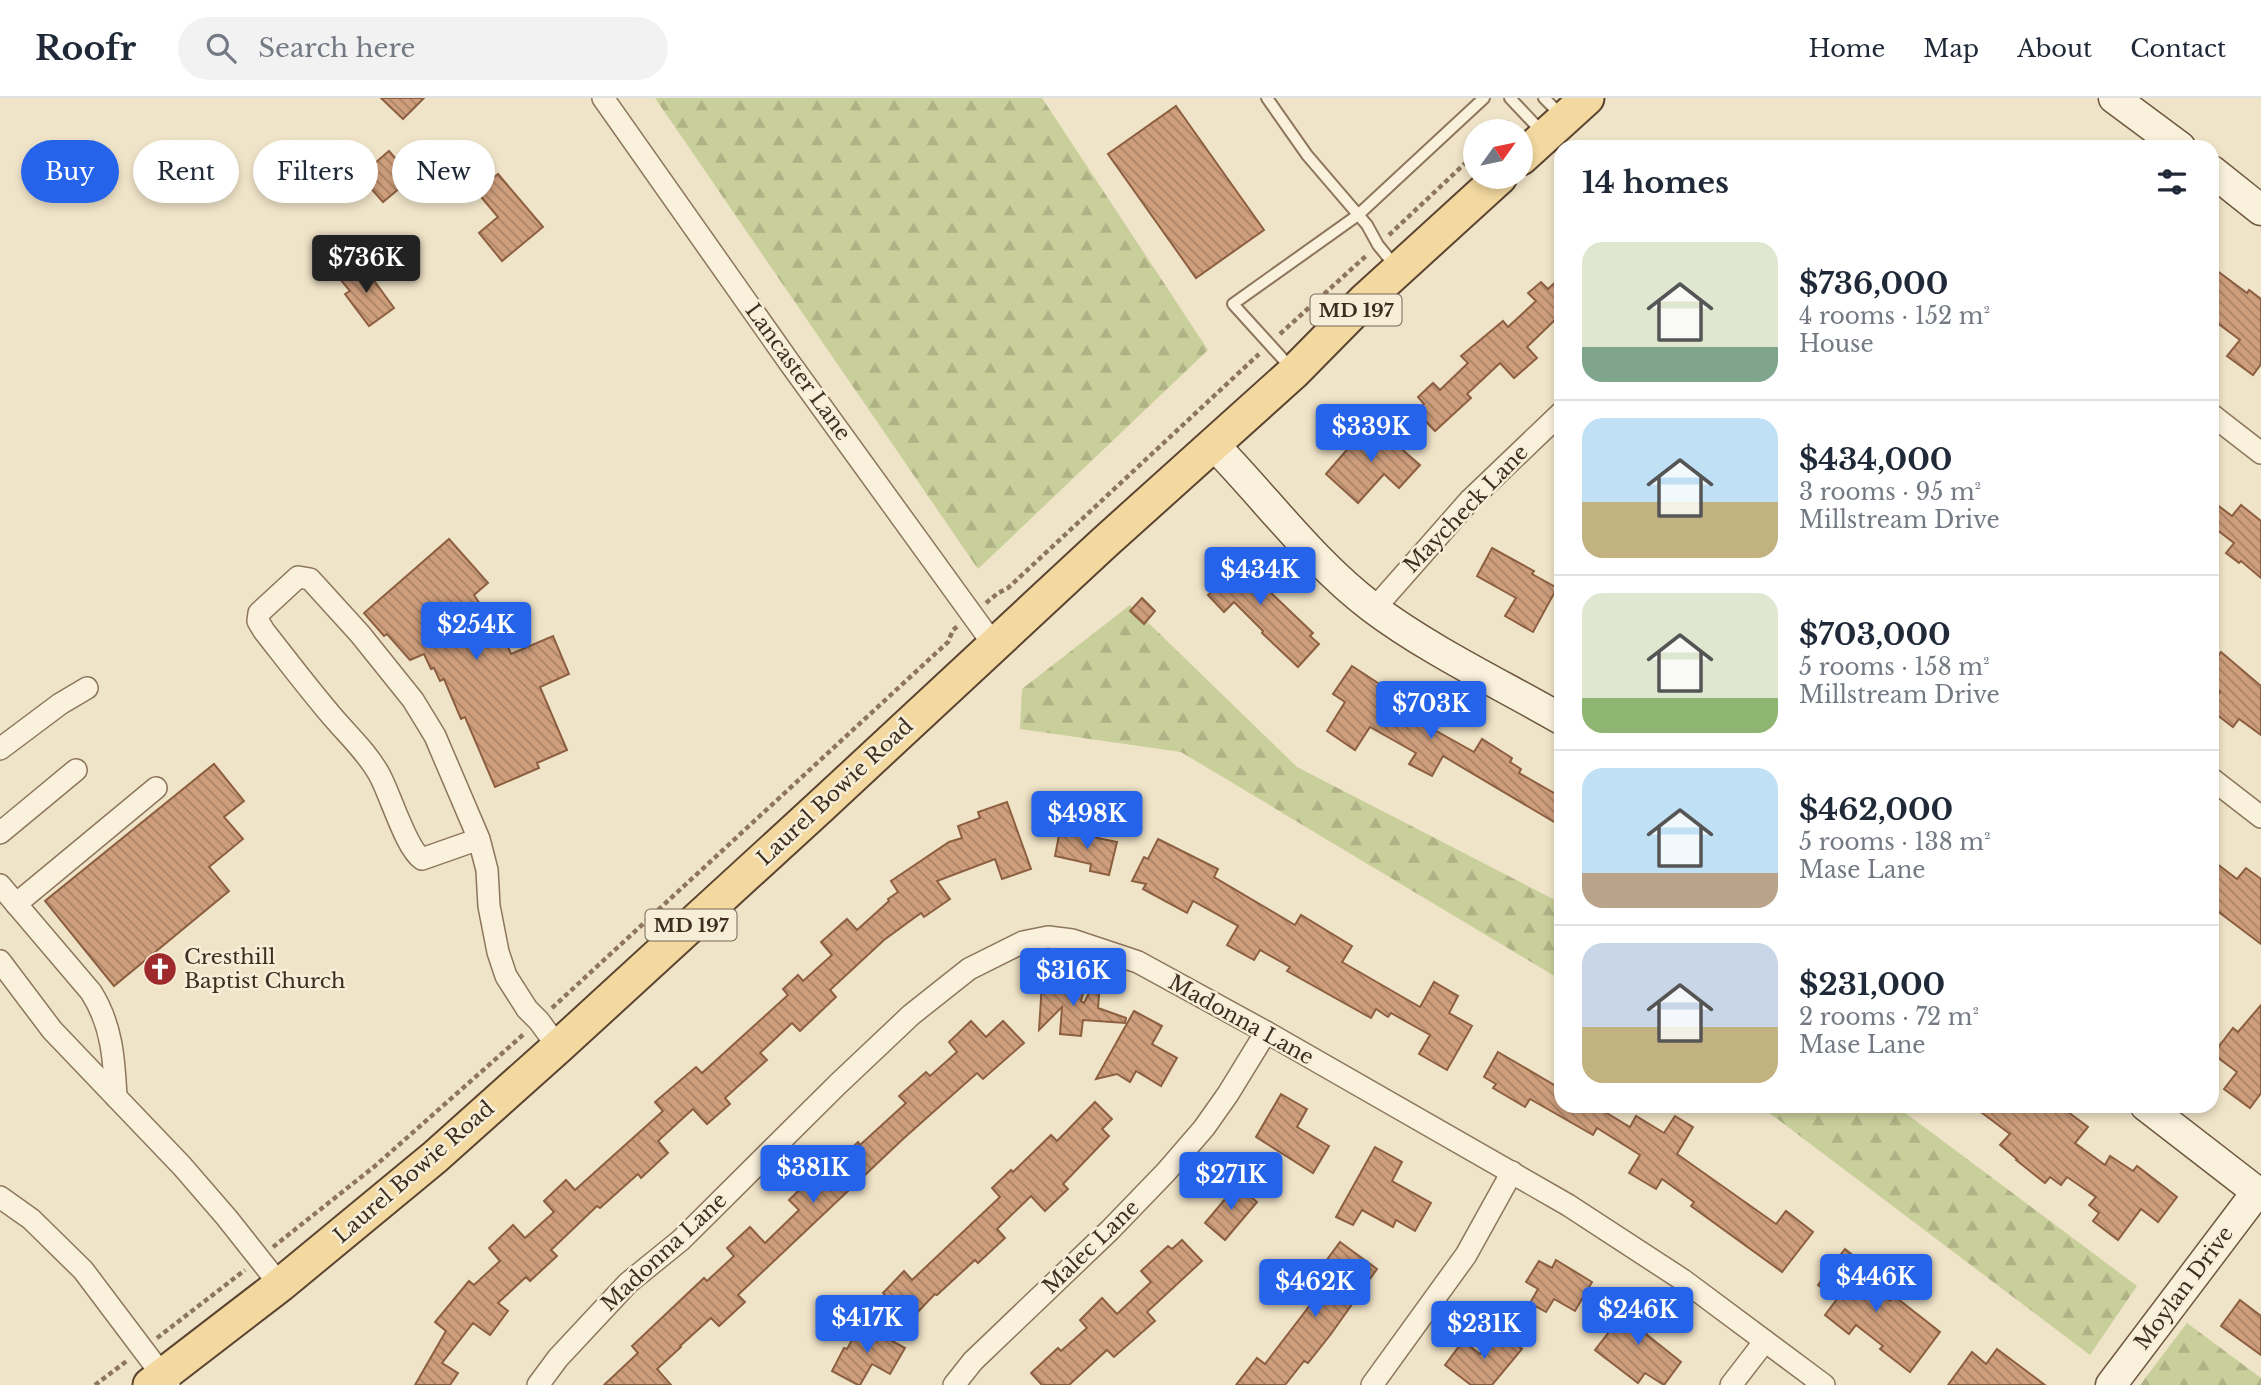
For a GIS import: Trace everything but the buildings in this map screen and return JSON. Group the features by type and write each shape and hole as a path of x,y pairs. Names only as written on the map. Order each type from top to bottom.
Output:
{"main road":[{"path":"1533,144 1560,112"},
{"name":"Laurel Bowie Road","path":"161,1382 435,1157 548,1034 821,806 993,645 1294,372 1388,257 1483,189"}],"street":[{"name":"Lancaster Lane","path":"603,98 993,645"},
{"path":"2114,98 2171,140"},
{"path":"2219,177 2261,209"},
{"path":"2219,420 2261,453"},
{"name":"Maycheck Lane","path":"1374,609 1470,500 1554,421"},
{"path":"1213,444 1317,558 1374,609 1427,643 1554,715"},
{"path":"479,839 422,859 417,856 377,770 317,699 258,621 259,613 298,577 310,579 360,634 413,700 435,736 479,839 487,870 489,906 498,952 506,976 527,1009 548,1034"},
{"path":"0,749 60,704 87,688"},
{"path":"0,833 76,770"},
{"path":"2219,784 2261,817"},
{"path":"16,904 156,789"},
{"path":"0,885 100,1006 111,1038 116,1097"},
{"name":"Madonna Lane","path":"538,1385 558,1358 628,1283 681,1240 911,1015 969,969 1023,942 1048,937 1072,940 1138,962 1512,1172 1636,1247 1824,1385"},
{"path":"0,961 52,1030 191,1176 280,1285"},
{"name":"Malec Lane","path":"954,1385 973,1361 1110,1230 1166,1172 1228,1094 1266,1032"},
{"path":"2155,1113 2259,1194"},
{"path":"1372,1385 1466,1255 1512,1172"},
{"name":"Moylan Drive","path":"2111,1385 2259,1194"},
{"path":"0,1197 31,1219 83,1270 142,1349 161,1382"},
{"path":"1731,1385 1765,1341"}],"lane":[{"path":"1267,98 1307,155 1367,225 1388,257"},
{"path":"1294,372 1233,303 1358,215 1484,98"},
{"path":"1510,98 1560,112"}],"path":[{"path":"95,1385 548,1034 948,642 953,631 998,593 1008,588 1269,344 1388,257 1463,168"}],"green space":[{"path":"655,98 1042,98 1208,350 978,569"},
{"path":"1130,605 1297,767 1554,899 1554,976 1181,752 1020,729 1022,689"},
{"path":"1769,1113 1905,1113 2137,1286 2090,1355"},
{"path":"2187,1323 2261,1378 2261,1385 2140,1385"}],"place":[{"name":"Cresthill Baptist Church","path":"160,969"}]}
